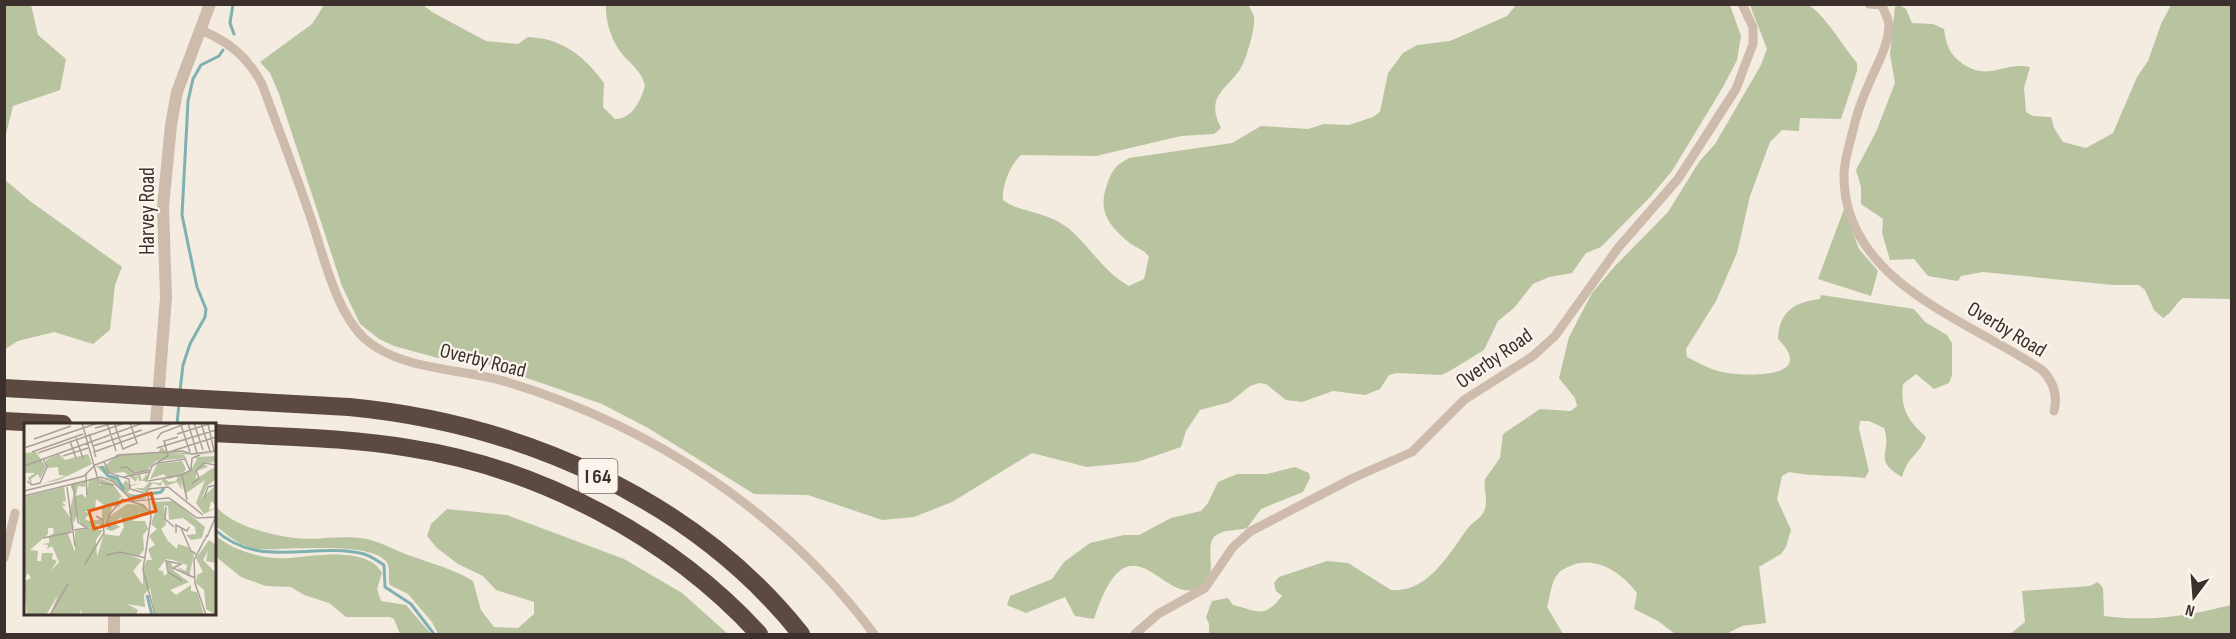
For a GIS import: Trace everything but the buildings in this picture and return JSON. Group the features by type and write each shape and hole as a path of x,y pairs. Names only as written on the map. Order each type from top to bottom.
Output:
{"highway":[{"name":"I 64","path":"4,388 349,407 417,416 486,433 572,463 643,500 710,547 742,574 801,634"},
{"path":"4,421 43,423"},
{"name":"I 64","path":"216,433 347,441 412,448 480,464 518,477 591,508 626,528 692,573 759,634"}],"street":[{"name":"Harvey Road","path":"156,423 166,297 164,176 177,92 210,4"},
{"name":"Overby Road","path":"1135,634 1158,615 1204,588 1233,548 1251,531 1353,478 1412,452 1464,400 1533,356 1555,336 1618,248 1678,179 1736,89 1753,44 1753,27 1742,4"},
{"name":"Overby Road","path":"1869,4 1882,5 1889,24 1886,39 1860,106 1845,163 1844,175 1850,215 1860,238 1876,260 1919,297 2042,370 2051,380 2055,392 2054,411"},
{"name":"Overby Road","path":"201,30 222,39 240,53 262,84 341,303 354,327 365,338 377,348 403,359 505,381 560,400 630,431 677,457 764,517 828,580 874,634"},
{"path":"4,558 15,513"},
{"path":"114,615 114,634"}],"green space":[{"path":"1787,3 1808,5 1820,15 1857,63 1857,71 1841,119 1800,118 1799,131 1782,130 1770,142 1750,196 1737,253 1716,301 1686,349 1687,357 1708,368 1733,374 1761,374 1784,368 1790,362 1788,352 1778,339 1781,322 1790,310 1811,300 1820,299 1821,295 1914,309 1925,322 1947,335 1952,343 1952,375 1949,383 1934,389 1916,374 1903,384 1904,408 1910,420 1926,437 1907,464 1902,477 1887,465 1885,460 1884,428 1869,421 1860,421 1859,429 1869,471 1865,478 1789,472 1782,476 1777,499 1791,530 1786,547 1781,554 1759,567 1766,623 1742,626 1726,634 1675,634 1658,621 1634,609 1637,593 1624,579 1608,568 1582,563 1564,569 1553,582 1547,607 1563,634 1209,634 1206,617 1212,601 1228,598 1233,605 1255,611 1265,611 1282,596 1276,591 1274,583 1279,577 1327,561 1348,563 1391,590 1416,585 1437,570 1468,528 1484,511 1485,479 1500,458 1503,434 1540,409 1571,411 1577,406 1575,398 1559,378 1569,337 1592,293 1668,212 1699,162 1715,144 1761,65 1767,49 1750,5"},
{"path":"5,4 31,5 38,35 66,59 60,90 13,106 5,138"},
{"path":"324,5 423,5 486,41 518,44 528,37 562,45 580,57 604,83 603,107 615,119 631,113 641,98 645,86 639,73 619,50 610,32 606,5 1248,5 1254,17 1250,45 1239,71 1218,96 1215,109 1221,128 1214,134 1181,136 1096,156 1021,155 1013,164 1004,188 1003,200 1016,207 1060,222 1112,274 1129,286 1144,279 1149,257 1124,238 1112,225 1105,211 1104,195 1112,172 1129,158 1232,143 1261,126 1308,129 1324,124 1349,125 1373,117 1380,112 1388,73 1403,53 1417,45 1450,41 1507,16 1516,5 1730,5 1741,36 1737,60 1723,87 1672,171 1651,196 1601,247 1586,253 1572,273 1549,277 1533,284 1514,308 1498,321 1484,350 1448,372 1441,375 1397,373 1389,375 1380,389 1365,395 1333,391 1302,402 1286,400 1266,384 1259,383 1250,386 1230,402 1200,410 1186,431 1181,447 1137,462 1087,467 1032,453 952,502 914,517 882,520 808,495 754,494 648,428 602,404 478,361 438,358 394,346 379,339 360,324 342,286 279,94 270,73 260,62 312,24"},
{"path":"1899,5 1906,9 1912,23 1933,24 1944,29 1947,45 1952,53 1959,61 1973,69 1989,71 2020,66 2030,67 2024,88 2026,112 2033,116 2051,117 2054,128 2063,142 2086,148 2113,133 2137,77 2148,61 2161,24 2171,5 2231,5 2231,299 2183,298 2163,318 2154,310 2145,290 2139,285 2113,285 1983,272 1961,276 1958,281 1928,276 1914,259 1890,260 1882,233 1883,219 1861,204 1861,187 1856,170 1876,132 1895,83 1890,54 1895,7"},
{"path":"4,167 5,180 30,201 122,267 115,285 110,330 93,344 54,332 18,341 5,349"},
{"path":"1844,209 1859,249 1878,271 1871,296 1818,279"},
{"path":"1295,467 1309,473 1310,478 1303,492 1261,509 1247,528 1223,532 1214,537 1210,551 1210,575 1199,588 1185,590 1146,569 1133,566 1120,570 1107,587 1094,619 1075,616 1065,597 1026,613 1007,605 1010,596 1052,579 1064,562 1090,543 1124,535 1139,535 1171,518 1201,511 1208,503 1218,482 1237,474 1267,474"},
{"path":"216,506 240,524 284,536 303,539 348,537 367,539 451,570 473,581 481,610 494,627 518,628 534,614 534,602 496,590 483,576 458,564 437,548 427,536 431,524 447,509 507,515 624,559 682,593 728,634 438,634 432,622 408,594 390,585 387,563 379,556 365,551 347,549 259,549 241,544 216,526"},
{"path":"216,536 240,550 270,558 340,555 365,559 382,573 377,589 381,601 406,605 431,634 400,634 394,619 390,617 346,617 329,603 304,595 291,587 266,586 241,577 216,557"},
{"path":"2098,582 2103,588 2104,616 2168,617 2231,605 2231,634 2010,634 2025,622 2022,591 2090,586"}],"waterway":[{"path":"233,4 230,23 234,34"},
{"path":"180,391 183,365 190,344 205,317 206,309 197,287 182,215 188,101 193,79 201,65 219,56 223,50"},
{"path":"177,423 179,403"},
{"path":"216,530 232,542 250,549 268,552 345,551 369,556 384,565 385,587 411,604 434,634"}]}
